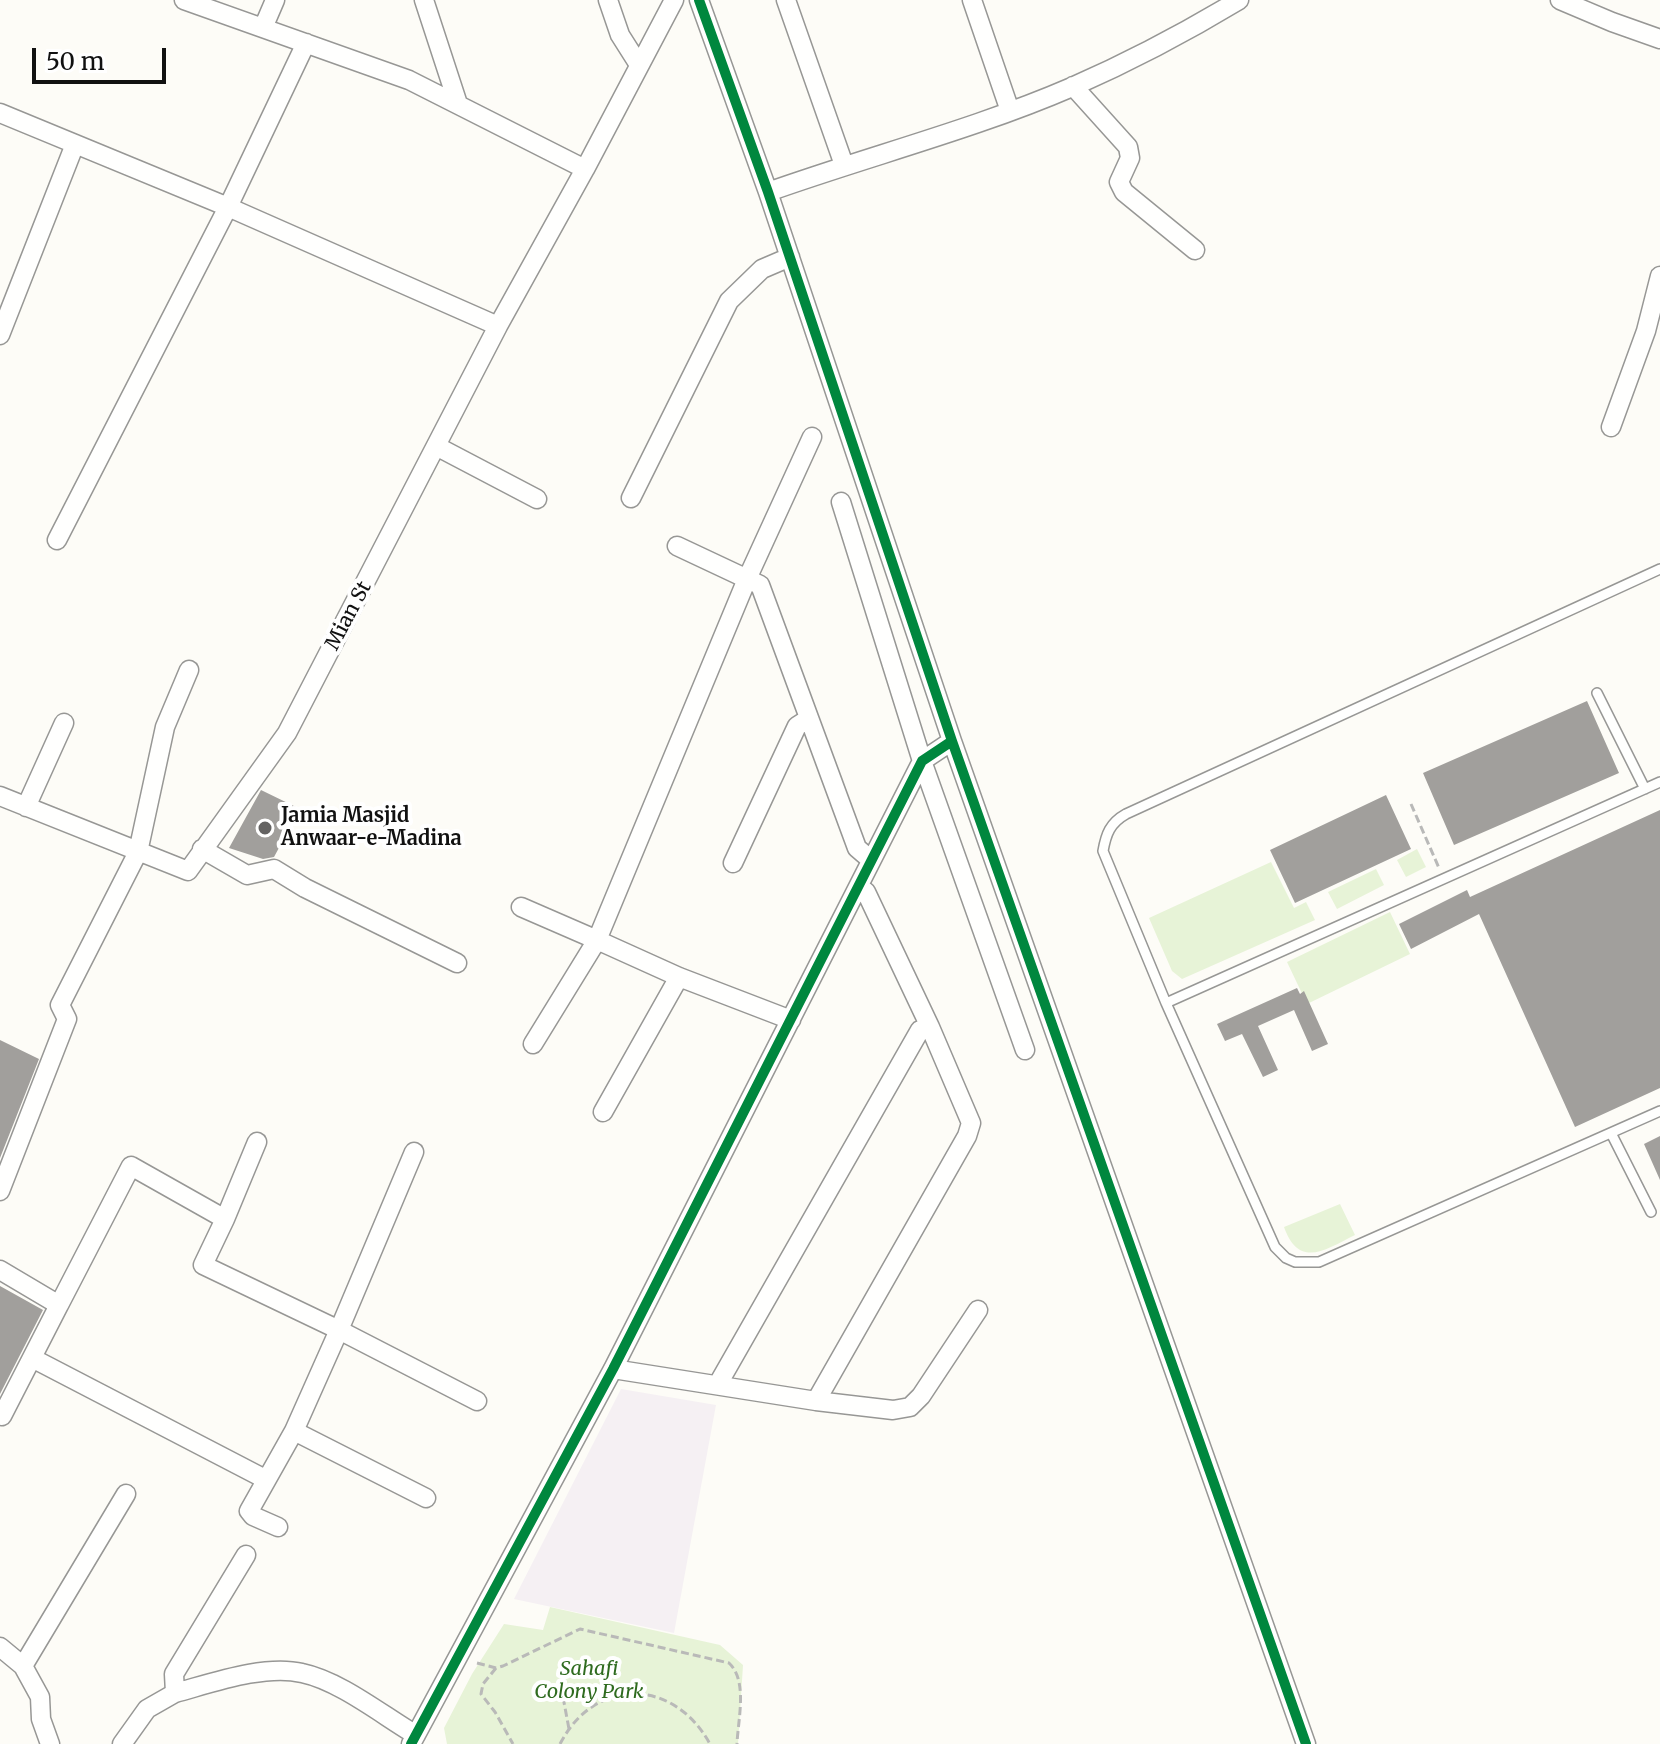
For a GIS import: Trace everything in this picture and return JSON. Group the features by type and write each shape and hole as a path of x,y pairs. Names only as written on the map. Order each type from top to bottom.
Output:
{"street":[{"path":"184,0 409,80 585,169"},
{"path":"263,28 275,0"},
{"path":"424,0 458,104"},
{"path":"608,0 620,35 639,65"},
{"name":"Mian St","path":"0,796 188,871 287,733 498,326 674,0"},
{"path":"699,0 768,192 952,741 1306,1744"},
{"path":"786,0 844,165"},
{"path":"972,0 1010,111"},
{"path":"768,192 1010,111 1073,86 1203,22 1239,0"},
{"path":"1560,0 1660,39"},
{"path":"57,540 228,207 306,43"},
{"path":"1073,86 1128,147 1130,158 1119,182 1124,192 1195,250"},
{"path":"0,113 228,207 498,326"},
{"path":"0,335 75,144"},
{"path":"631,498 729,301 762,269 790,257"},
{"path":"1611,427 1653,335 1660,276"},
{"path":"533,1044 597,940 747,579 812,437"},
{"path":"436,446 537,499"},
{"path":"841,502 922,761 1025,1050"},
{"path":"677,546 760,585 857,848 871,860"},
{"path":"0,1191 67,1019 60,1005 138,852 165,727 189,670"},
{"path":"733,863 797,726 808,719"},
{"path":"26,807 64,723"},
{"path":"122,1744 147,1709 175,1693 254,1673 285,1670 303,1673 336,1687 413,1741 613,1369 922,761 952,741"},
{"path":"202,849 247,875 274,869 305,888 457,963"},
{"path":"816,1401 970,1130 970,1114 930,1027 866,892 858,887"},
{"path":"521,907 679,977 791,1020"},
{"path":"603,1112 679,977"},
{"path":"718,1384 920,1030 930,1027"},
{"path":"257,1142 203,1265 477,1401"},
{"path":"278,1527 253,1516 249,1511 294,1431 414,1152"},
{"path":"2,1416 131,1166 225,1219"},
{"path":"0,1270 59,1305"},
{"path":"613,1369 893,1410 910,1407 921,1396 978,1310"},
{"path":"32,1358 265,1479"},
{"path":"294,1431 426,1498"},
{"path":"23,1666 126,1494"},
{"path":"175,1693 174,1674 246,1555"},
{"path":"0,1647 23,1666 40,1697 41,1719 50,1744"}],"lane":[{"path":"1660,569 1115,820 1106,835 1103,851 1166,1003 1275,1247 1286,1258 1295,1262 1319,1262 1660,1111"},
{"path":"1597,693 1645,789"},
{"path":"1166,1003 1660,782"},
{"path":"1611,1133 1651,1212"}],"path":[{"path":"1411,804 1444,879"},
{"path":"513,1744 481,1694 483,1684 496,1668 580,1629 729,1663 736,1670 740,1684 737,1744"},
{"path":"458,1657 496,1668"},
{"path":"560,1744 569,1729 592,1706 608,1698 642,1694 676,1704 690,1715 710,1744"},
{"path":"563,1697 569,1729"}],"shaded area":[{"path":"621,1389 716,1405 674,1633 514,1599"}],"green space":[{"path":"1417,849 1426,867 1406,877 1397,860"},
{"path":"1271,862 1294,908 1306,902 1315,920 1182,979 1172,971 1149,918"},
{"path":"1376,869 1384,885 1337,909 1328,892"},
{"path":"1390,912 1410,954 1307,1004 1287,962"},
{"path":"1340,1204 1355,1235 1314,1252 1297,1248 1290,1240 1284,1227"},
{"name":"Sahafi Colony Park","path":"550,1607 720,1645 743,1665 738,1744 447,1744 444,1728 472,1674 504,1624 543,1630"}],"building":[{"path":"1587,701 1619,773 1454,845 1423,773"},
{"name":"Jamia Masjid Anwaar-e-Madina","path":"261,790 300,809 274,857 263,859 229,848"},
{"path":"1386,795 1411,849 1295,903 1270,850"},
{"path":"1660,810 1660,1088 1575,1127 1479,914 1411,949 1399,924 1467,890 1470,897"},
{"path":"1297,988 1300,994 1304,991 1328,1044 1312,1051 1294,1010 1258,1026 1278,1070 1263,1077 1242,1034 1225,1041 1217,1024"},
{"path":"0,1040 39,1059 0,1158"},
{"path":"1660,1136 1660,1180 1644,1144"},
{"path":"0,1286 43,1310 0,1394"}],"cycle path":[{"path":"699,0 768,192 952,741 1306,1744"},
{"path":"411,1744 613,1369 922,761 952,741"}],"place":[{"name":"Jamia Masjid Anwaar-e-Madina","path":"265,828"}]}
